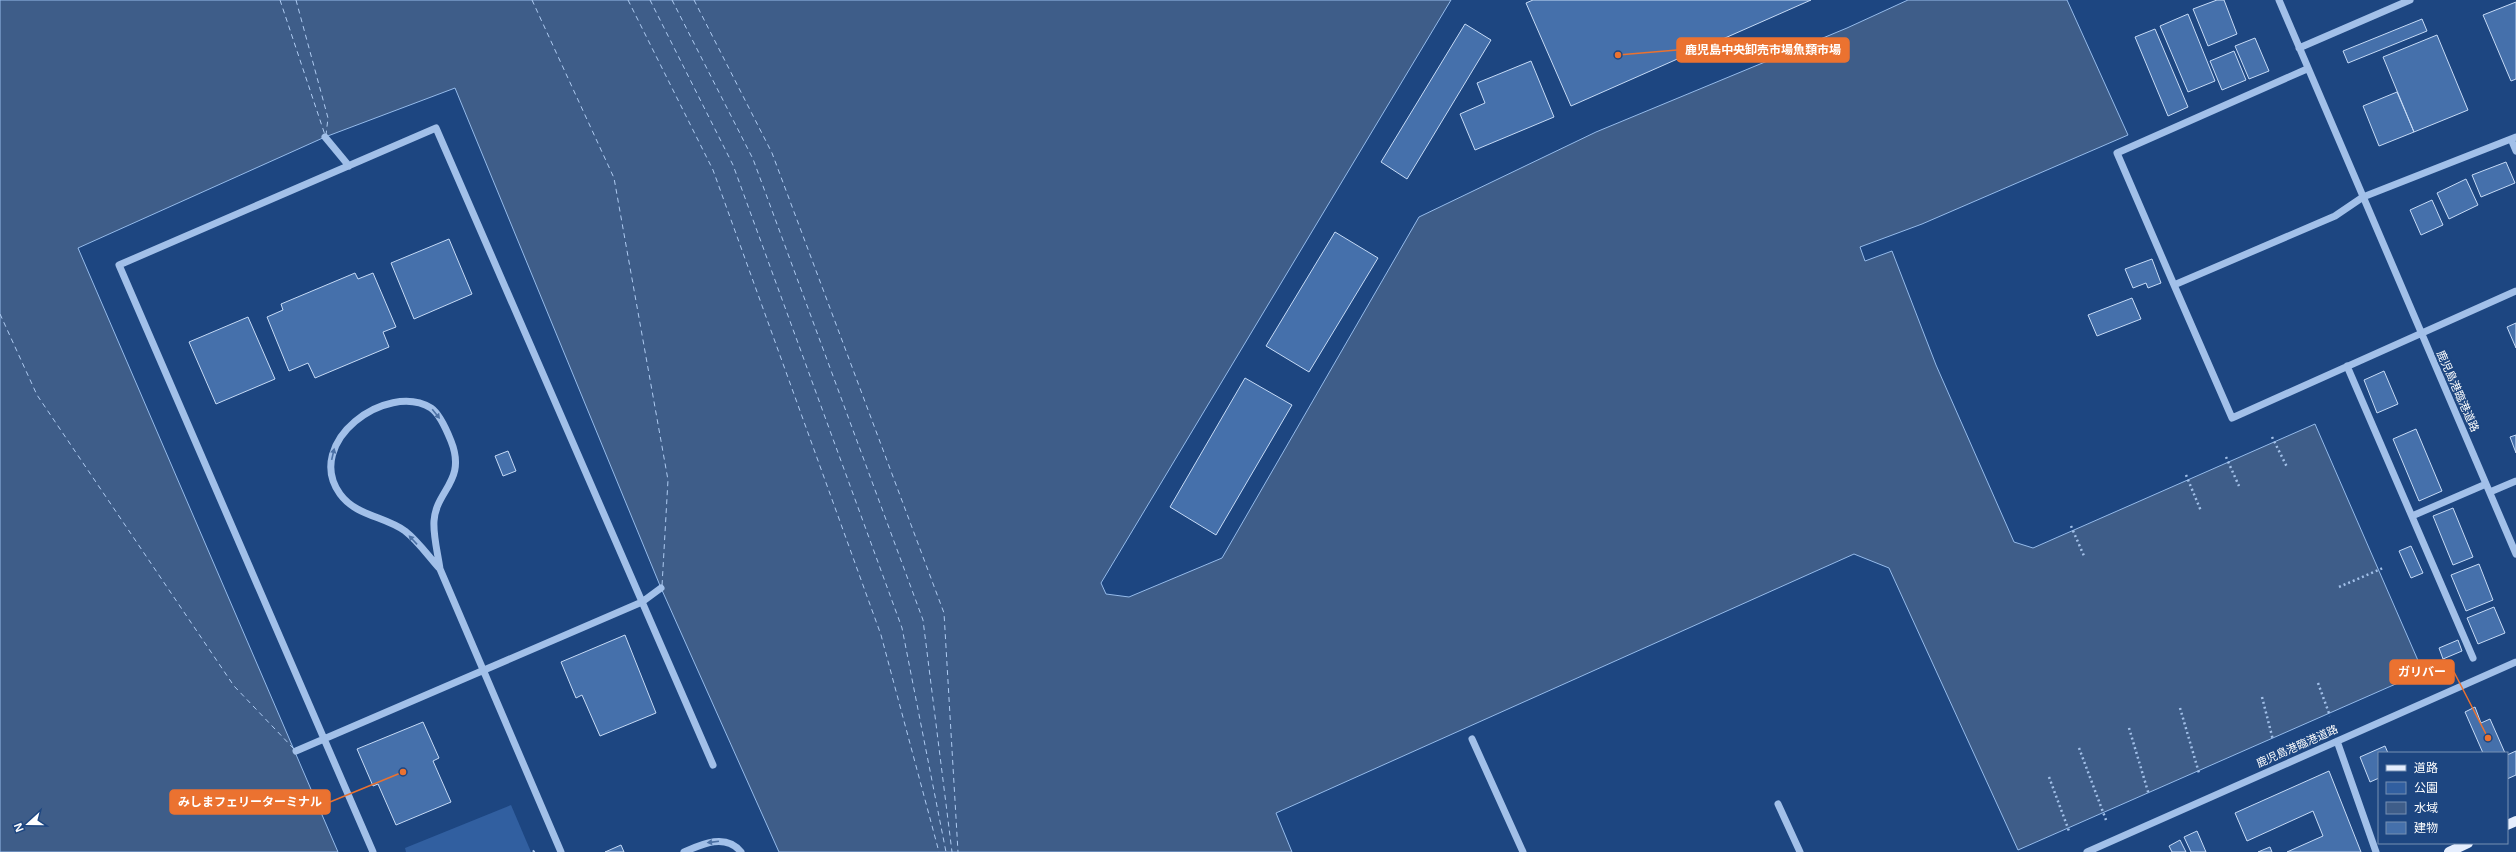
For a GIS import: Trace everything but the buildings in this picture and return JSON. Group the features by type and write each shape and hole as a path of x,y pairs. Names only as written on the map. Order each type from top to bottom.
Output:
{"main road":[{"path":"2449,852 2466,844"}],"street":[{"name":"鹿児島港臨港道路","path":"2279,0 2298,48 2516,554"},
{"path":"2298,48 2410,0"},
{"path":"2307,69 2117,153 2232,418 2516,291"},
{"path":"373,852 119,265 436,128 713,765"},
{"path":"325,137 349,166"},
{"path":"2174,285 2335,216 2362,197 2514,138 2516,151"},
{"path":"2347,366 2474,658"},
{"path":"440,569 404,531 352,506 340,494 330,475 332,455 338,440 348,426 360,416 390,404 410,402 431,408 443,423 452,442 456,460 454,475 448,490 440,502 434,520 440,569 561,852"},
{"path":"2490,492 2516,481"},
{"path":"2412,516 2486,484"},
{"path":"296,751 323,737 620,612 642,602 661,588"},
{"name":"鹿児島港臨港道路","path":"2087,852 2516,662"},
{"path":"1472,739 1523,852"},
{"path":"2337,740 2376,852"},
{"path":"1778,804 1800,852"},
{"path":"684,852 715,841 727,843 741,852"}],"path":[{"path":"2272,437 2287,467"},
{"path":"2226,457 2239,486"},
{"path":"2186,475 2201,511"},
{"path":"2071,526 2084,556"},
{"path":"2339,587 2384,568"},
{"path":"2318,683 2330,716"},
{"path":"2262,697 2273,740"},
{"path":"2180,708 2199,773"},
{"path":"2129,728 2149,795"},
{"path":"2079,748 2106,820"},
{"path":"2049,777 2069,831"}],"green space":[{"path":"511,805 531,852 406,852 405,848"}],"water":[{"path":"0,0 1451,0 1101,583 1106,594 1129,597 1222,558 1419,217 1596,132 1847,28 1908,0 2067,0 2128,135 1922,224 1860,247 1865,261 1892,251 1936,365 2014,542 2033,548 2315,424 2423,672 2018,850 1889,568 1854,554 1276,813 1292,852 779,852 661,588 455,88 325,137 78,248 338,852 0,852"}],"ferry route":[{"path":"280,0 325,135"},
{"path":"296,0 328,118 326,135"},
{"path":"532,0 614,178 668,480 662,586"},
{"path":"628,0 713,170 881,635 939,852"},
{"path":"650,0 733,165 902,628 946,852"},
{"path":"672,0 753,159 923,620 952,852"},
{"path":"694,0 772,153 944,613 958,852"},
{"path":"0,314 37,395 234,686 294,749"}],"place":[{"name":"鹿児島中央卸売市場魚類市場","path":"1618,55"},
{"name":"ガリバー","path":"2488,738"},
{"name":"みしまフェリーターミナル","path":"403,772"}]}
